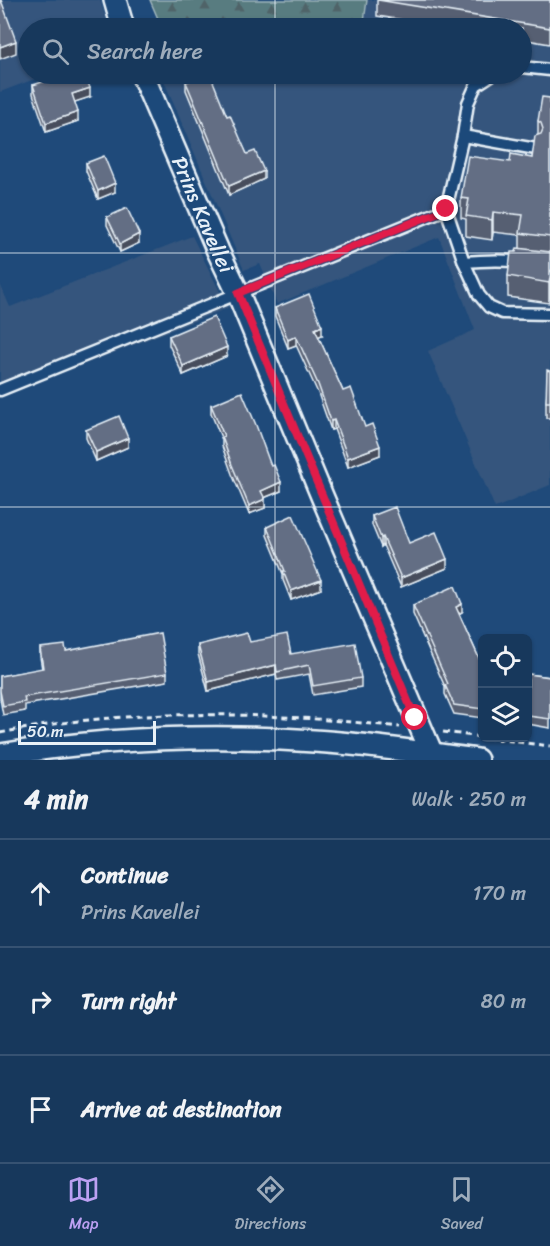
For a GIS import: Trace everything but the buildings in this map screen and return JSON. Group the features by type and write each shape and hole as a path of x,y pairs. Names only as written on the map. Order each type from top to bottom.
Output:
{"street":[{"path":"116,0 120,18"},
{"name":"Prins Kavellei","path":"146,84 238,293 432,757"},
{"path":"0,755 134,739 228,738 315,741 432,757 477,760"}],"lane":[{"path":"532,68 550,70"},
{"path":"478,84 468,103 463,136 446,209 464,262 479,295 489,307 502,314 550,314"},
{"path":"463,136 536,149"},
{"path":"0,390 446,209"},
{"path":"464,262 521,261 550,266"}],"path":[{"path":"518,742 550,746"}],"shaded area":[{"path":"0,0 100,0 106,18 18,18 18,84 21,84 0,92"},
{"path":"150,0 550,0 550,485 495,508 428,351 475,330 439,237 277,304 260,264 244,270 165,84 532,84 532,18 158,18"},
{"path":"192,236 228,308 0,397 0,284 10,307"}],"green space":[{"path":"150,0 367,0 364,18 158,18"}],"route":[{"path":"415,718 238,293 446,209"}]}
